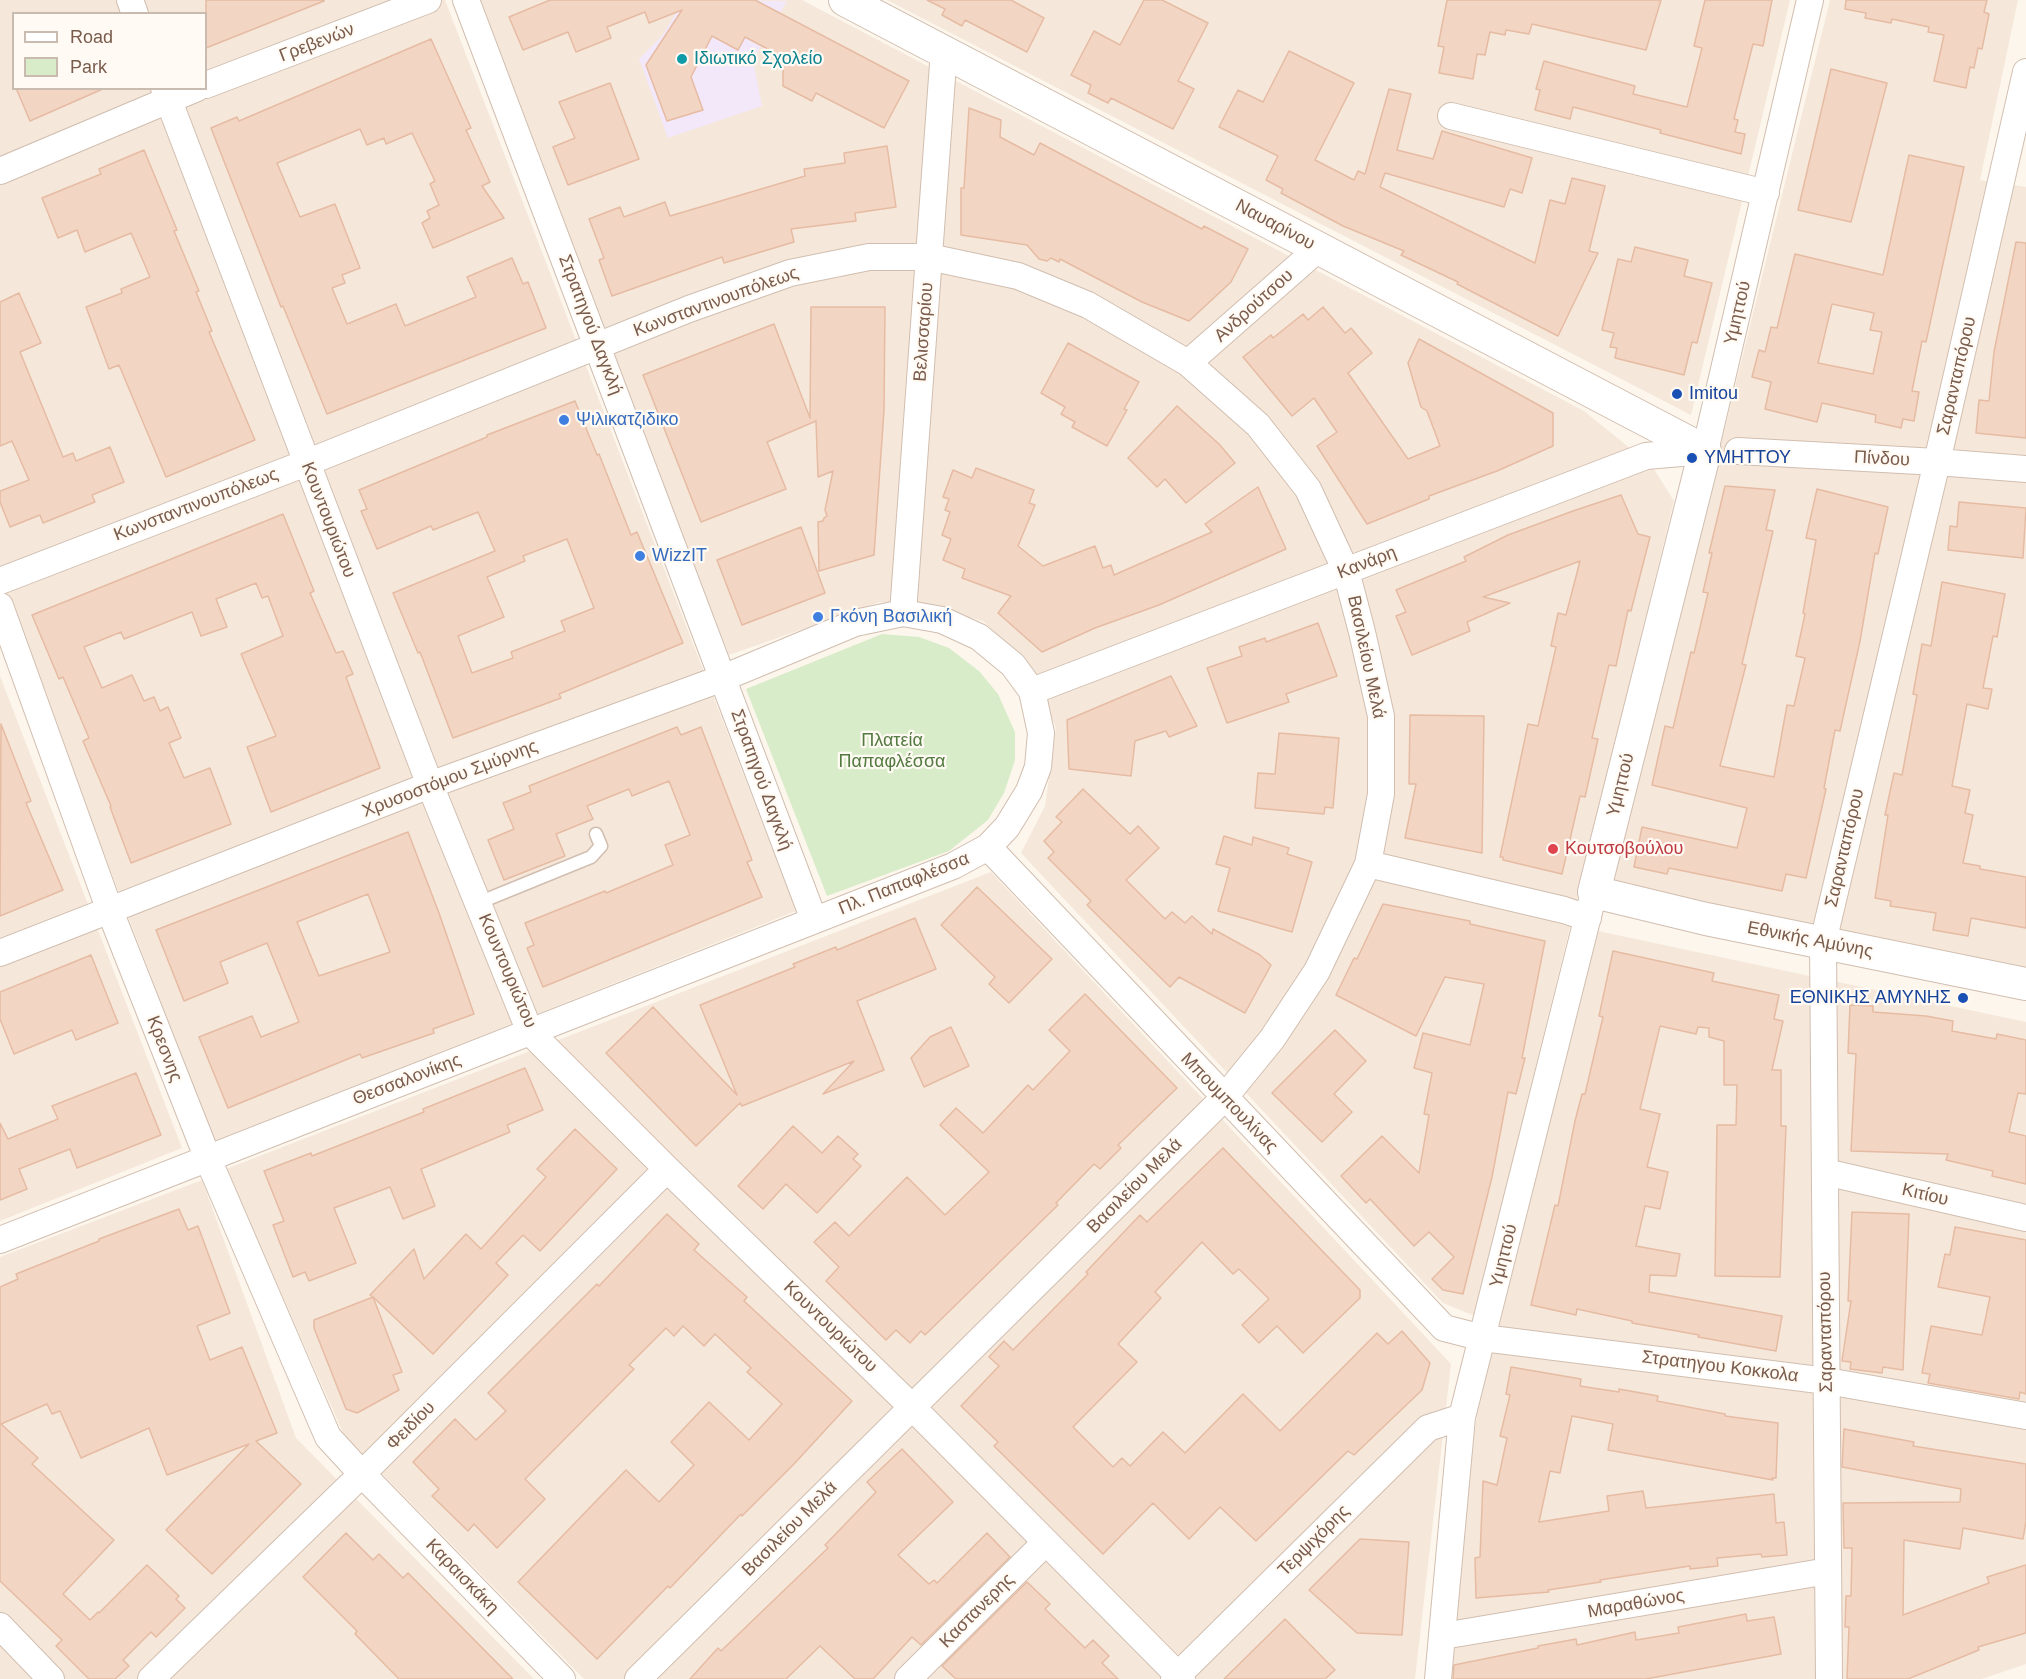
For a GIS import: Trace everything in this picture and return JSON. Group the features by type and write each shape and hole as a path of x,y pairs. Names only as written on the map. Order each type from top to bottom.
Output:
{"street":[{"name":"Γρεβενών","path":"207,85 428,0"},
{"name":"Στρατηγού Δαγκλή","path":"466,0 814,920"},
{"name":"Ναυαρίνου","path":"845,0 1705,451"},
{"name":"Υμηττού","path":"1438,1679 1462,1417 1484,1338 1705,451 1810,0"},
{"name":"Βελισσαρίου","path":"903,613 944,50"},
{"name":"Σαρανταπόρου","path":"1829,1679 1822,942 1937,462 2016,162 2026,72"},
{"path":"0,171 166,94 187,90"},
{"name":"Κουντουριώτου","path":"166,94 430,784 530,1032 912,1407 1178,1678"},
{"path":"1451,116 1766,193"},
{"name":"Ανδρούτσου","path":"1188,363 1319,248"},
{"name":"Κωνσταντινουπόλεως","path":"0,581 689,309 790,273 869,257 929,257 1018,276 1088,305 1188,363 1258,425 1308,489 1346,571"},
{"name":"Κανάρη","path":"1032,692 1646,456 1705,451"},
{"name":"Πίνδου","path":"1738,451 2026,469"},
{"name":"Βασιλείου Μελά","path":"638,1679 1224,1098 1272,1039 1317,971 1368,864 1381,794 1381,716 1346,571"},
{"name":"Κρεσνης","path":"0,606 110,911 208,1159 328,1437 362,1474"},
{"name":"Χρυσοστόμου Σμύρνης","path":"0,953 430,784 723,678 855,623 903,613"},
{"name":"Πλ. Παπαφλέσσα","path":"814,920 953,866 988,847 1007,827 1029,791 1038,767 1041,733 1032,692 1013,665 979,637 942,620 903,613"},
{"name":"Μπουμπουλίνας","path":"988,847 1444,1328 1484,1338"},
{"name":"Εθνικής Αμύνης","path":"1368,864 1564,910 1591,905 1706,919 2026,984"},
{"name":"Θεσσαλονίκης","path":"0,1240 814,920"},
{"name":"Φειδίου","path":"151,1679 362,1474 667,1169"},
{"name":"Κιτίου","path":"1825,1172 2026,1218"},
{"name":"Στρατηγου Κοκκολα","path":"1484,1338 1827,1381 2026,1416"},
{"name":"Τερψιχόρης","path":"1178,1678 1428,1428 1462,1417"},
{"name":"Καραισκάκη","path":"362,1474 562,1679"},
{"name":"Καστανερης","path":"908,1679 1045,1543"},
{"name":"Μαραθώνος","path":"1443,1636 1828,1571"},
{"path":"0,1626 51,1679"}],"lane":[{"path":"478,903 591,857 601,846 596,834"}],"shaded area":[{"path":"0,0 445,0 796,911 215,1142 0,584"},
{"path":"684,0 787,1 753,60 762,106 668,138 639,59 662,36"},
{"path":"802,0 1584,411 1652,466 1674,501 1475,1316 1443,1303 1021,853 1045,806 1056,728 1029,666 983,621 924,606 880,602 729,655 474,1"},
{"path":"887,0 1790,0 1691,415"},
{"path":"1830,0 2018,0 1980,180 2026,187 2026,970 1612,887"},
{"path":"0,676 182,1148 0,1221"},
{"path":"991,872 1451,1364 1415,1679 584,1679 344,1435 226,1169"},
{"path":"1598,931 2026,1022 2026,1664 1982,1679 1443,1679 1477,1414"},
{"path":"202,1180 296,1438 534,1679 0,1679 0,1257"}],"green space":[{"name":"Πλατεία Παπαφλέσσα","path":"882,634 919,637 949,648 979,671 998,694 1015,732 1015,760 1004,793 988,820 949,851 827,896 746,689"}],"building":[{"path":"206,0 324,0 207,48"},
{"path":"550,0 755,0 909,81 884,128 816,93 812,101 783,86 783,57 745,37 738,50 712,36 691,77 703,110 667,121 646,65 682,10 649,23 645,12 607,27 611,38 576,52 568,32 523,50 509,17"},
{"path":"927,0 1011,0 1044,18 1027,52 965,20 962,26 942,15 945,9"},
{"path":"1144,0 1162,0 1208,23 1178,81 1194,89 1173,129 1111,98 1108,103 1088,93 1091,85 1071,75 1094,31 1120,45"},
{"path":"1447,0 1661,0 1646,50 1532,24 1529,34 1506,30 1505,35 1490,32 1485,55 1477,54 1473,79 1439,73 1444,47 1438,46"},
{"path":"1705,0 1772,0 1763,46 1753,44 1734,119 1738,120 1735,132 1745,134 1741,154 1573,107 1570,119 1535,110 1540,90 1536,89 1544,61 1635,86 1633,94 1687,107 1702,48 1694,46"},
{"path":"1846,0 1987,0 1984,12 1989,14 1982,49 1978,48 1974,68 1970,67 1966,88 1934,81 1944,35 1928,32 1929,27 1892,19 1891,23 1865,18 1866,13 1845,9"},
{"path":"431,39 471,128 466,130 490,182 482,186 504,218 433,248 422,223 430,218 427,211 439,205 430,184 435,181 412,133 386,144 384,138 367,145 360,129 277,163 300,217 335,204 360,268 342,275 345,283 332,288 347,324 396,304 405,326 476,297 467,277 512,258 523,284 528,282 546,328 327,414 283,306 281,307 211,128 237,117 239,121"},
{"path":"1289,51 1354,83 1315,160 1354,180 1358,171 1365,174 1389,89 1411,94 1397,150 1433,159 1442,131 1532,158 1522,193 1510,189 1504,207 1385,173 1380,187 1535,263 1550,200 1565,204 1572,178 1605,186 1589,251 1598,253 1558,336 1457,284 1458,282 1401,255 1404,251 1343,226 1281,193 1283,189 1266,180 1278,156 1219,127 1238,90 1263,102"},
{"path":"1831,69 1887,83 1851,222 1798,210"},
{"path":"610,83 639,159 568,185 553,147 575,138 559,102"},
{"path":"17,90 100,90 30,121"},
{"path":"969,108 1001,120 1000,137 1034,155 1040,143 1202,229 1204,226 1248,249 1231,282 1189,321 1142,302 1060,259 1059,262 1051,258 1047,261 1039,259 1027,245 961,235 961,188 964,188"},
{"path":"887,146 896,207 855,213 856,221 791,229 794,242 724,263 722,257 612,296 599,260 604,258 589,219 620,207 624,217 665,202 670,216 805,176 804,169 845,163 844,153"},
{"path":"144,150 199,291 196,292 212,331 209,332 255,440 166,477 119,365 109,369 86,307 122,293 121,289 150,277 131,233 85,252 77,230 58,238 42,198 101,174 99,169"},
{"path":"1909,155 1964,167 1926,342 1922,341 1912,391 1919,392 1914,421 1903,419 1901,428 1875,422 1876,415 1822,403 1817,422 1765,409 1771,382 1752,377 1759,350 1765,352 1771,327 1777,328 1795,254 1883,275","holes":["1832,304 1874,313 1870,330 1882,332 1873,374 1818,363"]},
{"path":"2016,242 2026,243 2026,438 1976,433 1979,400 1989,401 1994,352"},
{"path":"1635,247 1688,260 1684,276 1712,283 1697,343 1692,342 1684,375 1615,358 1617,348 1610,347 1614,333 1602,330 1618,259 1631,262"},
{"path":"19,293 41,343 20,352 63,457 73,453 76,461 110,447 124,482 92,495 95,502 43,523 40,515 10,527 0,502 0,491 29,480 12,441 0,446 0,302"},
{"path":"811,307 885,307 884,410 874,555 819,571 818,522 823,521 827,516 825,510 833,471 818,477 816,421 767,442 786,489 701,522 643,375 774,324 810,418"},
{"path":"1323,307 1345,333 1351,328 1372,353 1348,373 1408,459 1440,446 1427,411 1421,407 1408,363 1419,339 1553,413 1553,446 1497,471 1429,496 1429,499 1367,524 1317,446 1337,432 1314,398 1292,416 1243,357 1271,335 1273,338 1303,314 1308,320"},
{"path":"1068,343 1139,382 1107,446 1072,427 1075,422 1061,414 1065,407 1041,393"},
{"path":"575,401 631,535 637,532 683,643 559,694 561,698 453,738 420,652 418,653 393,593 495,551 478,512 433,530 431,526 377,549 361,511 367,509 359,490 487,437 487,435","holes":["567,539 594,608 561,621 565,631 511,652 513,658 472,673 458,636 504,617 487,577 525,561 523,556"]},
{"path":"1177,406 1219,444 1235,463 1186,503 1165,479 1157,487 1128,458"},
{"path":"976,468 1034,490 1029,503 1035,505 1018,546 1043,566 1095,546 1103,568 1111,565 1114,575 1212,532 1205,524 1258,487 1286,549 1159,605 1095,628 1042,652 998,613 1011,596 962,578 965,569 943,560 951,539 942,535 950,512 945,510 949,499 943,497 953,470 972,478"},
{"path":"1725,486 1775,490 1766,530 1773,531 1742,664 1746,665 1720,766 1774,777 1787,705 1794,706 1805,658 1796,656 1816,540 1806,538 1817,489 1888,507 1878,554 1875,553 1860,641 1840,731 1835,730 1824,788 1826,789 1806,878 1786,874 1782,891 1669,868 1667,874 1634,867 1642,827 1737,848 1747,808 1652,785 1665,726 1673,728 1691,652 1694,653 1708,593 1703,592 1712,553 1709,553"},
{"path":"1621,495 1638,534 1650,537 1631,611 1628,610 1616,666 1609,665 1592,738 1598,739 1585,797 1580,796 1562,874 1503,860 1503,857 1500,857 1528,724 1538,726 1556,647 1551,646 1558,613 1566,615 1580,561 1483,597 1510,603 1467,622 1470,631 1412,655 1396,616 1406,612 1396,590 1466,561 1464,557 1508,535"},
{"path":"1959,502 2026,508 2023,558 1948,550 1950,526 1957,527"},
{"path":"283,514 314,591 310,593 336,653 343,651 353,674 346,677 380,768 271,812 247,747 276,736 241,654 283,636 268,596 262,598 256,583 216,599 227,627 201,636 192,612 124,639 121,632 84,647 102,688 132,675 144,701 154,697 160,711 168,707 181,738 169,743 184,778 210,768 231,824 131,863 111,806 83,741 89,738 63,677 59,679 32,615"},
{"path":"801,527 825,593 742,625 717,560"},
{"path":"1942,582 2005,594 1997,637 1993,636 1983,688 1992,689 1988,709 1967,704 1952,786 1970,790 1965,813 1973,815 1963,863 1980,866 1980,869 2026,877 2026,928 1971,918 1968,936 1933,930 1936,913 1890,906 1891,901 1875,898 1888,815 1885,815 1894,773 1902,775 1917,695 1913,694 1922,644 1931,646"},
{"path":"1318,623 1337,676 1286,694 1289,702 1227,723 1207,668 1242,656 1239,647 1265,638 1266,642"},
{"path":"1171,676 1197,726 1169,737 1166,731 1135,741 1131,776 1069,769 1067,720"},
{"path":"1410,715 1484,716 1482,853 1405,838 1416,784 1409,784"},
{"path":"1,724 31,801 26,803 63,890 0,916"},
{"path":"677,727 681,735 701,727 752,860 747,862 762,897 543,987 527,948 534,945 525,923 673,865 665,845 690,835 669,781 632,796 629,789 587,806 593,819 556,834 565,856 504,880 488,840 514,829 503,803 531,792 529,786"},
{"path":"1279,733 1339,738 1333,808 1325,807 1324,814 1255,808 1258,773 1275,774"},
{"path":"1083,789 1130,834 1138,826 1159,848 1126,880 1165,919 1172,912 1185,923 1192,916 1212,934 1213,929 1260,955 1271,965 1245,1013 1179,977 1170,987 1087,905 1091,901 1048,858 1054,852 1044,841 1062,822 1056,817"},
{"path":"408,832 474,1014 433,1029 434,1033 362,1058 360,1054 228,1108 199,1037 252,1016 261,1037 299,1022 267,943 220,962 228,983 184,1001 156,930","holes":["368,894 390,952 319,976 297,922"]},
{"path":"1224,836 1252,845 1253,837 1289,848 1287,854 1312,862 1292,932 1218,911 1230,868 1216,864"},
{"path":"977,887 1052,959 1009,1003 989,984 995,977 941,925"},
{"path":"1383,904 1470,921 1470,924 1545,941 1522,1058 1525,1058 1516,1094 1508,1092 1492,1177 1463,1294 1443,1290 1432,1279 1454,1257 1429,1232 1414,1246 1370,1199 1366,1203 1341,1176 1382,1136 1419,1173 1429,1115 1424,1114 1432,1073 1414,1068 1423,1033 1470,1045 1484,984 1445,977 1416,1036 1336,995 1354,958 1357,959"},
{"path":"915,918 936,969 857,1001 884,1070 823,1094 854,1061 742,1106 740,1103 696,1146 606,1053 653,1007 737,1095 700,1005 795,967 793,964 836,947 837,950"},
{"path":"1613,951 1714,973 1712,981 1779,995 1774,1019 1783,1021 1772,1070 1781,1070 1781,1126 1786,1126 1780,1277 1715,1276 1717,1125 1736,1125 1737,1085 1724,1085 1724,1041 1709,1037 1709,1028 1698,1027 1696,1034 1660,1026 1640,1109 1660,1114 1647,1167 1668,1172 1660,1209 1645,1206 1636,1246 1680,1254 1676,1276 1650,1275 1649,1292 1782,1316 1776,1351 1698,1337 1699,1335 1632,1323 1632,1321 1577,1309 1576,1315 1531,1305 1555,1205 1558,1206 1575,1121 1582,1094 1585,1094 1603,1017 1599,1016"},
{"path":"91,955 118,1023 76,1040 72,1030 14,1054 0,1019 0,992"},
{"path":"1085,994 1177,1088 1118,1145 1121,1148 1100,1169 1094,1164 1056,1203 1058,1205 925,1335 921,1331 910,1343 896,1330 886,1340 826,1281 839,1267 814,1242 835,1222 849,1236 907,1177 945,1215 989,1172 940,1125 956,1108 983,1133 1028,1085 1033,1090 1070,1051 1049,1030"},
{"path":"1850,1005 1873,1006 1873,1012 1926,1016 1953,1021 1952,1031 1996,1039 1997,1034 2026,1040 2026,1094 2018,1093 2009,1132 2026,1136 2026,1184 1992,1176 1993,1171 1946,1160 1948,1154 1851,1151 1856,1054 1848,1053"},
{"path":"951,1027 969,1066 924,1087 911,1058 930,1037"},
{"path":"1335,1030 1366,1061 1334,1094 1352,1112 1322,1142 1272,1093"},
{"path":"525,1068 543,1110 507,1125 510,1132 421,1169 435,1206 403,1219 390,1187 334,1208 356,1263 309,1281 305,1272 293,1277 273,1225 284,1221 264,1171 311,1153 312,1156 424,1112 423,1109"},
{"path":"136,1073 161,1135 77,1168 70,1149 19,1169 27,1189 0,1200 0,1123 8,1139 58,1119 52,1106"},
{"path":"793,1126 822,1153 838,1136 858,1154 853,1159 861,1166 817,1213 786,1184 763,1209 738,1186"},
{"path":"575,1129 617,1169 540,1251 523,1235 496,1263 508,1275 433,1354 370,1295 414,1249 424,1279 466,1234 481,1249 546,1177 537,1169"},
{"path":"1223,1148 1360,1290 1360,1298 1303,1353 1277,1326 1259,1343 1242,1325 1269,1299 1239,1269 1233,1274 1202,1242 1155,1292 1161,1298 1118,1344 1137,1362 1073,1427 1113,1467 1122,1458 1130,1466 1163,1432 1185,1453 1243,1394 1280,1431 1377,1333 1388,1344 1402,1331 1430,1363 1422,1390 1354,1455 1348,1451 1256,1541 1220,1507 1189,1539 1153,1503 1103,1554 994,1446 998,1442 961,1406 999,1366 989,1357 1004,1341 1013,1350 1088,1274 1086,1272 1140,1215 1147,1222"},
{"path":"179,1209 188,1230 198,1226 230,1313 197,1326 210,1360 242,1347 277,1433 256,1441 301,1484 212,1574 166,1530 249,1444 167,1475 149,1428 81,1458 60,1411 52,1414 47,1404 1,1424 38,1458 32,1464 114,1540 63,1594 90,1620 147,1565 179,1596 176,1599 185,1608 156,1637 151,1632 123,1660 129,1666 115,1679 89,1679 56,1646 62,1640 0,1581 0,1287 18,1279 16,1274"},
{"path":"1852,1212 1909,1214 1903,1370 1883,1367 1882,1373 1850,1369 1851,1362 1842,1361 1851,1301 1848,1301"},
{"path":"667,1214 699,1244 694,1250 747,1297 744,1301 852,1401 794,1464 742,1516 741,1514 670,1588 668,1586 597,1659 518,1582 626,1470 659,1502 694,1465 671,1442 709,1402 749,1440 782,1404 747,1372 751,1368 715,1334 704,1346 683,1326 674,1336 666,1328 629,1365 634,1369 525,1479 545,1499 497,1548 474,1524 468,1531 432,1496 439,1489 413,1462 455,1419 476,1440 506,1411 488,1393 597,1284 599,1286"},
{"path":"1955,1227 2026,1240 2026,1394 2020,1392 2019,1399 1928,1383 1930,1374 1922,1373 1931,1326 1982,1335 1990,1297 1938,1287 1945,1254 1950,1255"},
{"path":"373,1297 402,1372 393,1375 399,1390 357,1413 346,1409 314,1328 314,1320"},
{"path":"1511,1367 1581,1379 1580,1386 1619,1392 1619,1389 1658,1396 1657,1401 1725,1414 1725,1416 1778,1423 1776,1478 1772,1478 1773,1480 1608,1450 1613,1424 1572,1416 1560,1473 1550,1471 1539,1522 1609,1511 1607,1496 1643,1491 1646,1508 1774,1494 1776,1523 1784,1522 1787,1555 1762,1557 1761,1554 1717,1558 1718,1566 1690,1569 1690,1566 1600,1580 1601,1582 1548,1590 1549,1592 1476,1598 1475,1558 1480,1557 1483,1481 1497,1485 1507,1438 1500,1436 1510,1395 1506,1394"},
{"path":"1844,1429 1914,1442 1913,1446 2026,1464 2026,1521 2023,1539 1963,1528 1960,1549 1904,1540 1903,1615 1989,1583 1987,1577 2026,1565 2026,1633 1978,1647 1979,1650 1908,1679 1847,1679 1849,1627 1845,1627 1846,1596 1851,1596 1852,1548 1844,1548 1843,1503 1960,1502 1961,1489 1842,1467"},
{"path":"902,1449 953,1502 898,1555 929,1584 934,1580 937,1583 987,1533 1010,1557 921,1645 912,1637 873,1679 855,1679 820,1646 786,1679 690,1679 718,1648 721,1651 828,1548 825,1545 876,1492 867,1482"},
{"path":"346,1533 373,1560 379,1554 403,1578 408,1573 513,1679 399,1679 355,1634 357,1631 303,1577"},
{"path":"1360,1539 1409,1542 1402,1635 1357,1633 1309,1590"},
{"path":"1027,1582 1050,1604 1045,1609 1085,1648 1093,1640 1109,1656 1102,1663 1118,1679 956,1679 942,1666"},
{"path":"1746,1614 1747,1621 1774,1617 1781,1654 1646,1679 1453,1679 1454,1665 1538,1648 1538,1646 1576,1639 1577,1645 1635,1632 1636,1640 1679,1633 1678,1627"},
{"path":"1285,1619 1335,1670 1325,1679 1224,1679"}],"place":[{"name":"Ιδιωτικό Σχολείο","path":"682,59"},
{"name":"Imitou","path":"1677,394"},
{"name":"Ψιλικατζιδικο","path":"564,420"},
{"name":"ΥΜΗΤΤΟΥ","path":"1692,458"},
{"name":"WizzIT","path":"640,556"},
{"name":"Γκόνη Βασιλική","path":"818,617"},
{"name":"Κουτσοβούλου","path":"1553,849"},
{"name":"ΕΘΝΙΚΗΣ ΑΜΥΝΗΣ","path":"1963,998"}]}
